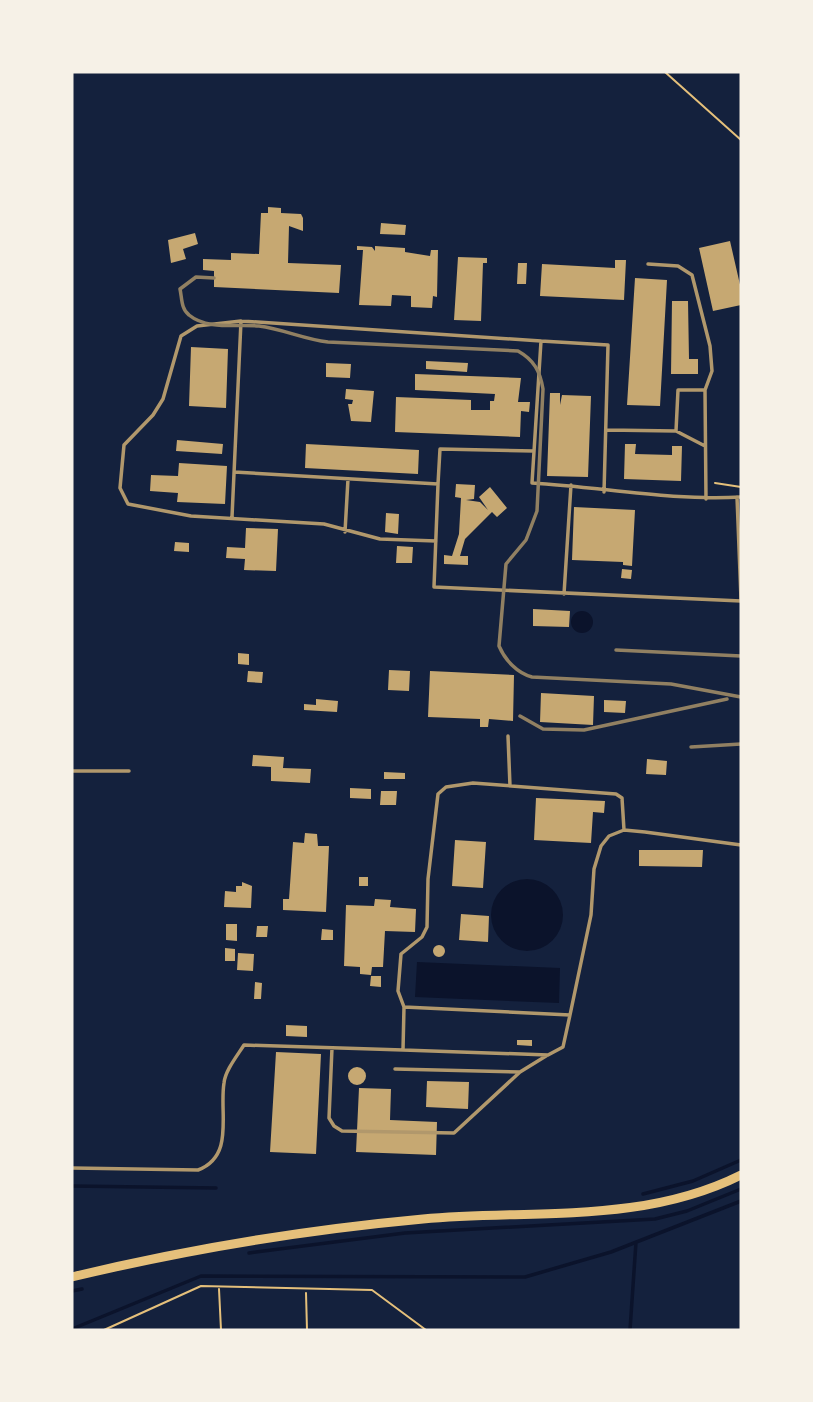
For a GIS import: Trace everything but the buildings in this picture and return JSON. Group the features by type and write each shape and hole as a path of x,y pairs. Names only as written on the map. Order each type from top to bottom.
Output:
{"main road":[{"path":"72,1277 199,1249 337,1228 426,1219 645,1207 703,1193 741,1175"}],"lane":[{"path":"648,264 678,266 692,275 710,346 712,372 705,390 706,499"},
{"path":"232,517 241,321"},
{"path":"436,541 380,539 345,532 324,524 191,516 128,504 120,488 119,466 124,444 153,415 163,398 174,353 181,337 197,326 241,321 607,345 604,492"},
{"path":"534,451 440,449 434,587 741,600 739,497 706,499 604,492 571,485 532,483 541,341"},
{"path":"676,431 678,390 705,390"},
{"path":"606,430 676,431 705,446"},
{"path":"234,472 438,484"},
{"path":"345,532 348,479"},
{"path":"564,594 571,485"},
{"path":"508,736 510,786"},
{"path":"72,771 129,771"},
{"path":"403,1050 404,1007 398,991 401,954 422,937 427,927 428,879 438,794 446,787 460,784 616,794 622,798 624,831"},
{"path":"332,1048 330,1118 334,1126 342,1131 454,1133 520,1072 563,1047 592,915 594,869 601,846 609,836 624,831 741,845"},
{"path":"404,1007 570,1015"},
{"path":"72,1168 198,1170 207,1167 216,1159 222,1146 224,1080 244,1045 548,1055"},
{"path":"395,1069 520,1072"}],"path":[{"path":"665,72 741,140"},
{"path":"712,477 719,486 741,487"},
{"path":"104,1330 201,1286 372,1290 426,1330"},
{"path":"219,1287 221,1330"},
{"path":"306,1293 307,1330"}],"water":[{"path":"582,611 590,614 593,622 590,630 582,633 574,630 571,622 574,614"},
{"path":"527,879 547,885 557,895 563,915 557,935 547,945 527,951 507,945 497,935 491,915 497,895 507,885"},
{"path":"417,962 560,968 559,1003 415,997"}],"waterway":[{"path":"643,1194 693,1181 741,1160"},
{"path":"72,1186 216,1188"},
{"path":"249,1253 405,1233 655,1219 687,1211 741,1189"},
{"path":"72,1329 201,1276 525,1277 611,1252 741,1201"},
{"path":"630,1330 636,1242"},
{"path":"72,1291 82,1289"}],"railway":[{"path":"214,278 196,277 180,289 186,313 204,323 259,326 328,342 518,351 528,358 538,371 543,389 537,511 526,540 506,564 499,646 505,656 517,669 532,677 671,684 741,697"},
{"path":"616,650 741,656"},
{"path":"520,716 543,729 584,730 727,699"},
{"path":"691,747 741,744"}]}
